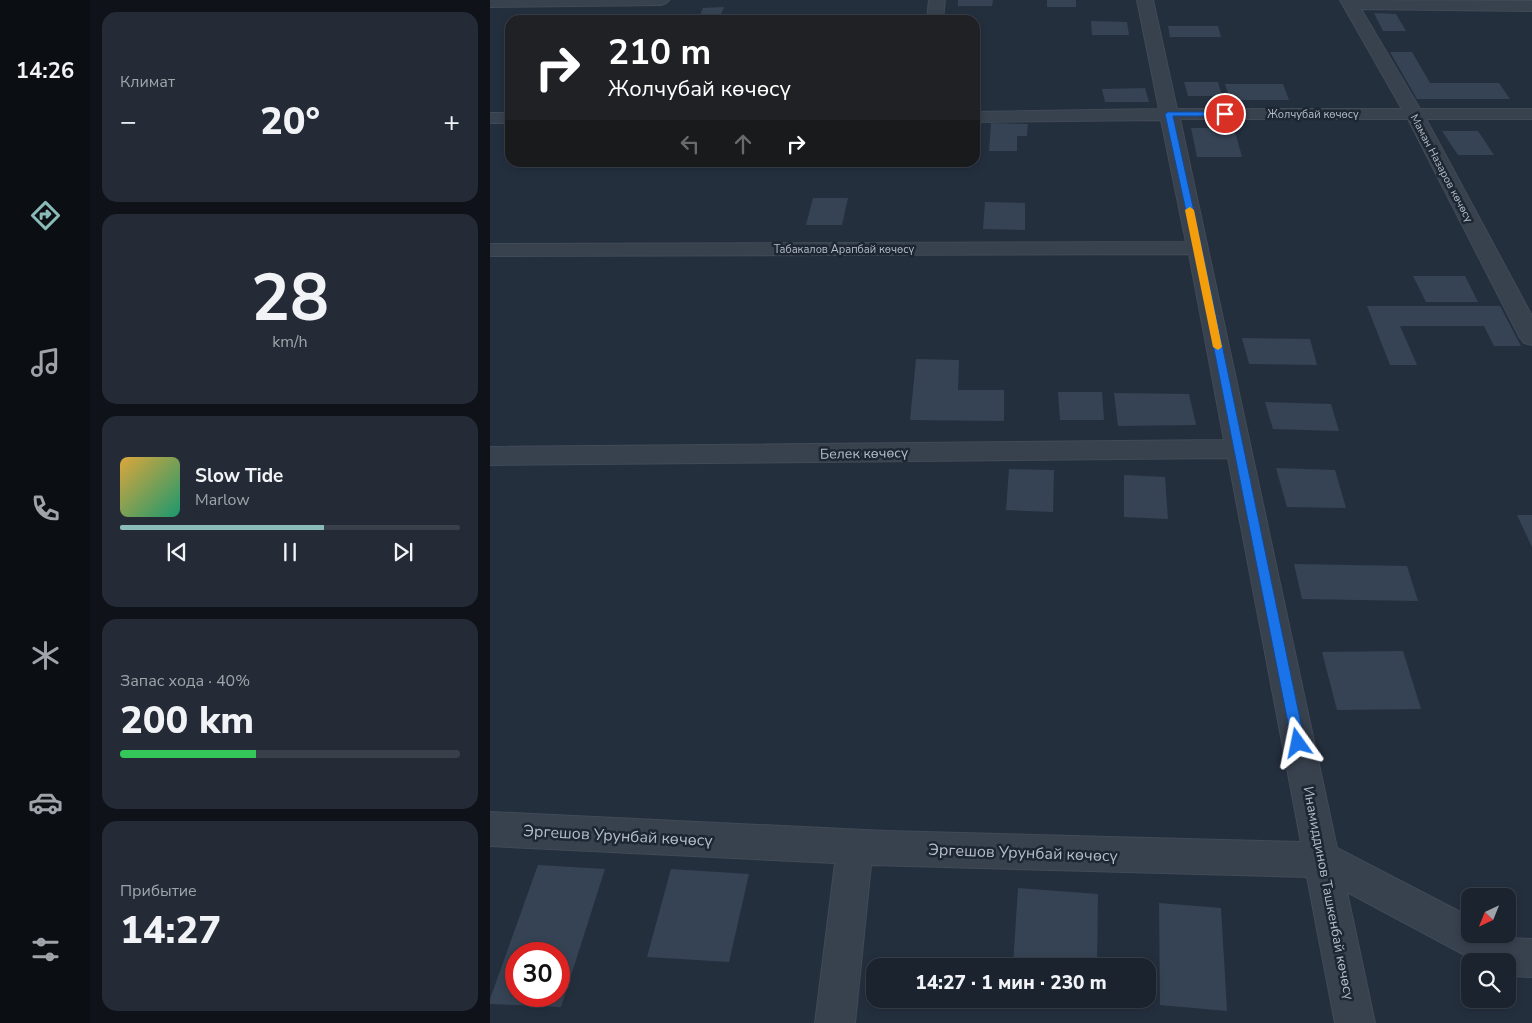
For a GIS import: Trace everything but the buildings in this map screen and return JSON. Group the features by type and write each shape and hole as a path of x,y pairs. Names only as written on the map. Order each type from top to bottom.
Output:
{"street":[{"path":"490,2 661,0"},
{"path":"936,15 937,0"},
{"name":"Инамиддинов Ташкенбай көчөсү","path":"1145,0 1198,248 1355,1023"},
{"path":"1349,2 1532,6"},
{"name":"Маман Назаров көчөсү","path":"1349,2 1414,114 1532,338"},
{"name":"Жолчубай көчөсү","path":"980,117 1168,114 1532,114"},
{"path":"490,118 505,118"},
{"name":"Табакалов Арапбай көчөсү","path":"490,250 1198,248"},
{"name":"Белек көчөсү","path":"490,456 1238,449"},
{"name":"Эргешов Урунбай көчөсү","path":"490,829 855,847 1323,860 1507,957 1532,958"},
{"path":"835,1023 855,847"}],"slow traffic":[{"path":"1190,210 1218,347"}],"route":[{"path":"1225,114 1168,114 1198,248 1298,743"}]}
